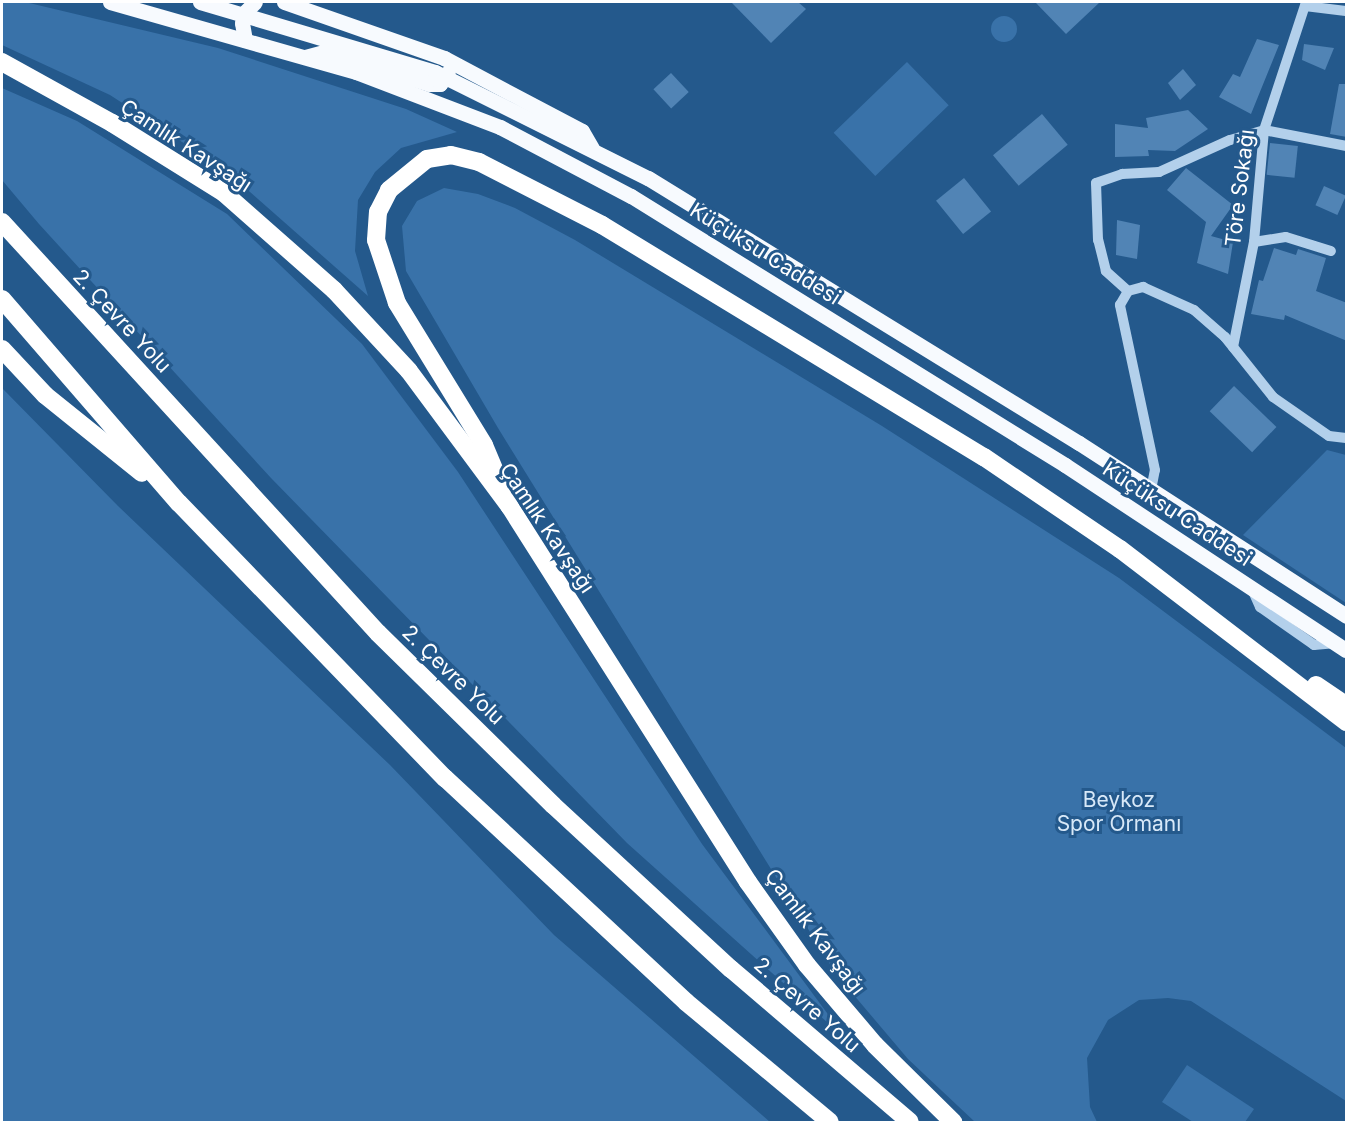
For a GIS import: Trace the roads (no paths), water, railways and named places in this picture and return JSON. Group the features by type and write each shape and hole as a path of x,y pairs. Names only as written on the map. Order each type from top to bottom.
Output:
{"highway":[{"name":"Çamlık Kavşağı","path":"2,62 112,123 224,193 334,290 409,371 510,507 748,882 801,956 874,1044 953,1122"},
{"path":"510,507 484,445 397,303 376,240 378,212 389,190 427,159 451,155 479,162 602,225 984,457 1204,612 1347,705"},
{"name":"2. Çevre Yolu","path":"2,222 386,642 553,805 722,961 909,1122"},
{"path":"2,299 178,503 445,778 687,1002 830,1122"},
{"path":"2,349 45,394 178,503"},
{"path":"1204,612 1347,722"}],"main road":[{"name":"Küçüksu Caddesi","path":"110,2 356,72 500,127 631,196 1138,513 1341,647"},
{"name":"Küçüksu Caddesi","path":"200,2 250,7 448,78 648,177 1152,490 1347,616"},
{"path":"284,2 444,58 582,130 592,148"},
{"path":"245,40 250,7"},
{"path":"305,57 327,51 429,84 440,84 448,78 444,58"},
{"path":"1138,513 1152,490"}],"street":[{"path":"1305,4 1347,11"},
{"name":"Töre Sokağı","path":"1233,347 1254,242 1264,130 1305,4"},
{"path":"1128,291 1106,271 1098,240 1096,183 1122,174 1159,172 1230,140 1264,130 1347,146"},
{"path":"1254,242 1286,237 1331,251"},
{"path":"1152,490 1155,470 1122,323 1120,305 1128,291 1143,287 1166,294 1194,310 1233,347 1273,397 1329,436 1347,438"}],"park label":[{"name":"Beykoz Spor Ormanı","path":"1119,812"}]}
